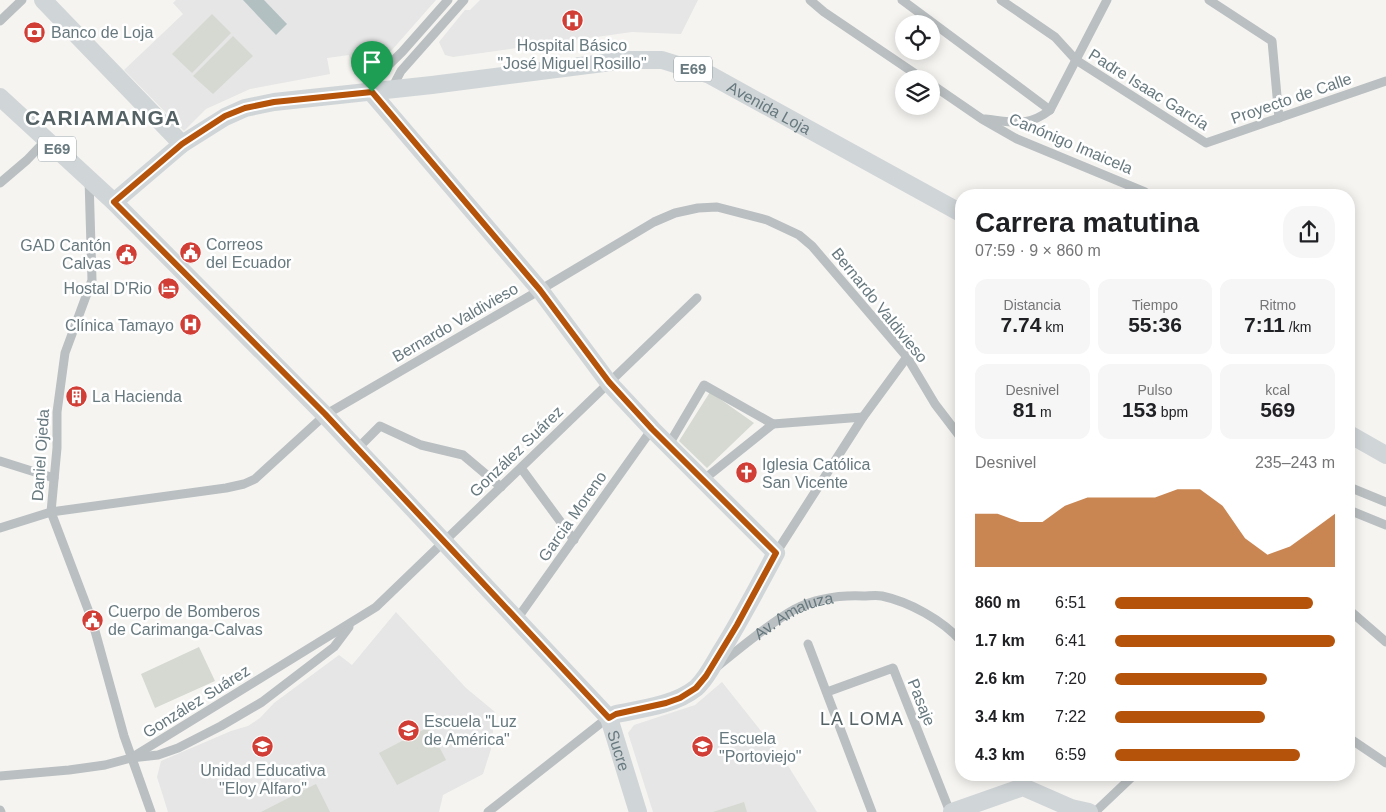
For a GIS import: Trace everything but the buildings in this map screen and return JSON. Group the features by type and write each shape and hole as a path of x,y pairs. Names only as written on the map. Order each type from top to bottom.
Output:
{"main road":[{"path":"42,0 182,144"},
{"name":"Avenida Loja","path":"114,202 182,144 225,116 245,108 274,102 391,90 627,60 662,60 710,74 955,211"},
{"path":"365,92 540,290 609,382 668,446 776,553 737,625 706,676"},
{"name":"Sucre","path":"0,97 114,202 325,414 609,718 638,812"},
{"path":"1355,437 1386,455"},
{"name":"Av. Amaluza","path":"609,718 616,714 680,698 696,688 706,676"},
{"path":"951,812 1022,781 1071,808 1089,812"}],"street":[{"path":"0,20 22,0"},
{"path":"365,92 448,0"},
{"path":"391,90 402,71 464,0"},
{"path":"810,0 824,12 910,70"},
{"path":"902,0 1050,110"},
{"name":"Padre Isaac García","path":"1001,0 1055,37 1076,60 1206,143"},
{"path":"982,119 1026,123 1039,118 1050,110 1107,0"},
{"path":"1208,0 1272,41 1279,118"},
{"name":"Proyecto de Calle","path":"1206,143 1386,80"},
{"name":"Canónigo Imaicela","path":"940,90 982,119 1017,139 1138,189"},
{"path":"0,183 27,160 46,140"},
{"name":"Daniel Ojeda","path":"89,179 92,280 65,353 57,412 57,448 51,512 92,620 131,758 151,812"},
{"name":"Bernardo Valdivieso","path":"0,528 51,512 244,484 255,479 325,414 654,222 675,213 717,207 767,220 798,235 812,246 907,357 935,404 955,430"},
{"name":"González Suárez","path":"131,758 376,607 697,298"},
{"path":"776,553 863,417 907,357"},
{"path":"668,446 704,385 773,424 863,417"},
{"path":"704,480 773,424"},
{"path":"357,449 380,426 421,445 463,455 501,487"},
{"name":"Garcia Moreno","path":"517,620 652,429"},
{"path":"0,461 54,478"},
{"path":"521,468 574,540"},
{"path":"1355,489 1386,502"},
{"path":"1355,512 1386,525"},
{"name":"Av. Amaluza","path":"706,676 795,609 819,599 840,595 881,596 907,605 936,621 955,636"},
{"path":"1355,615 1386,642"},
{"name":"González Suárez","path":"0,776 105,765 131,758 158,755 178,748 262,702 334,647 352,622"},
{"path":"808,644 872,812"},
{"name":"Pasaje","path":"827,692 893,668 951,812"},
{"path":"488,812 609,718"},
{"path":"1355,742 1386,763"},
{"path":"1095,812 1128,781"}],"shaded area":[{"path":"176,0 436,0 391,51 374,61 353,69 349,55 327,58 330,74 250,89 206,109 184,131 124,70 183,14 173,3"},
{"path":"243,0 264,0 287,24 276,35"},
{"name":"Hospital Básico \"José Miguel Rosillo\"","path":"480,0 698,0 681,34 632,32 453,57 445,55 439,42 465,10 470,10"},
{"path":"212,14 231,33 192,73 172,54"},
{"path":"233,36 253,56 213,94 193,76"},
{"path":"710,392 754,423 707,468 679,441"},
{"path":"396,612 466,688 495,712 491,749 483,774 443,795 439,812 168,812 157,777 161,761 231,731 248,726 260,718 274,703 339,655 352,665"},
{"path":"199,647 215,681 155,708 141,674"},
{"name":"Escuela \"Portoviejo\"","path":"722,682 785,761 817,812 653,812 628,733 634,725 695,705"},
{"path":"429,727 446,760 397,785 379,753"},
{"path":"316,784 330,812 261,812"},
{"path":"744,802 747,812 713,812"}],"place":[{"name":"Hospital Básico \"José Miguel Rosillo\"","path":"572,21"},
{"name":"Banco de Loja","path":"35,32"},
{"name":"Correos del Ecuador","path":"190,253"},
{"name":"GAD Cantón Calvas","path":"127,254"},
{"name":"Hostal D'Rio","path":"168,288"},
{"name":"Clínica Tamayo","path":"190,325"},
{"name":"La Hacienda","path":"76,396"},
{"name":"Iglesia Católica San Vicente","path":"746,473"},
{"name":"Cuerpo de Bomberos de Carimanga-Calvas","path":"92,620"},
{"name":"Escuela \"Luz de América\"","path":"408,730"},
{"name":"Unidad Educativa \"Eloy Alfaro\"","path":"263,746"},
{"name":"Escuela \"Portoviejo\"","path":"703,747"}],"district":[{"name":"CARIAMANGA","path":"103,118"},
{"name":"LA LOMA","path":"862,719"}],"route":[{"path":"372,92 540,290 609,382 652,429 776,553 737,625 706,676 696,688 680,698 616,714 609,718 325,414 114,202 182,144 225,116 245,108 274,102 372,92"}]}
